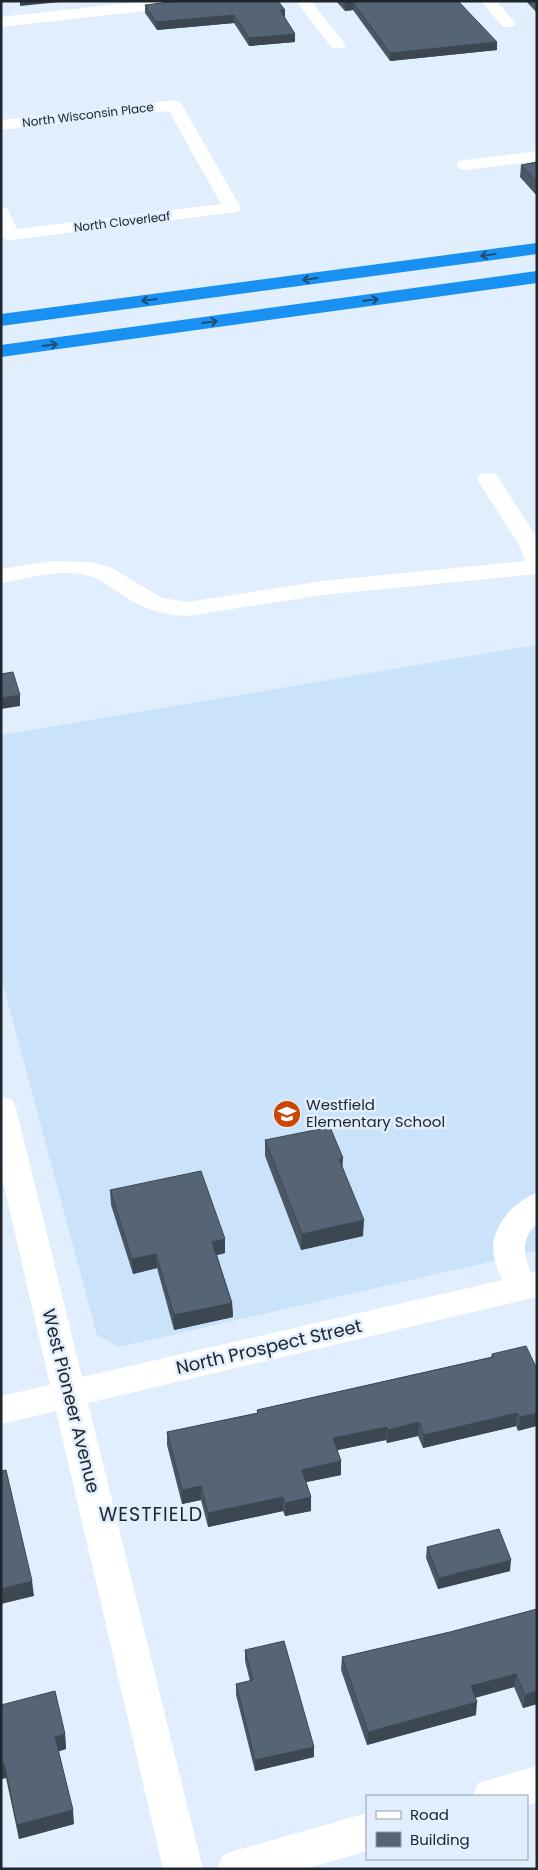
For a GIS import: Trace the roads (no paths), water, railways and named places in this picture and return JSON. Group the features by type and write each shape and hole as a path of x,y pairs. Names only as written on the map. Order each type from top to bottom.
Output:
{"highway":[{"path":"1,320 537,248"},
{"path":"1,351 537,277"}],"street":[{"path":"1,22 190,1"},
{"path":"304,1 338,45"},
{"path":"488,1 508,24"},
{"name":"North Wisconsin Place","path":"1,125 174,105 232,208"},
{"path":"465,165 537,156"},
{"name":"North Cloverleaf","path":"1,212 11,235 232,208"},
{"path":"488,478 530,546 537,562"},
{"path":"1,576 70,567 86,567 101,572 152,603 169,609 188,609 322,588 537,568"},
{"name":"West Pioneer Avenue","path":"1,1108 183,1869"},
{"path":"529,1286 510,1264 511,1234 519,1219 537,1205"},
{"name":"North Prospect Street","path":"1,1410 529,1286"},
{"path":"496,1795 537,1784"},
{"path":"237,1869 366,1832"}],"place":[{"name":"Westfield Elementary School","path":"287,1114"}],"district":[{"name":"WESTFIELD","path":"151,1514"}]}
